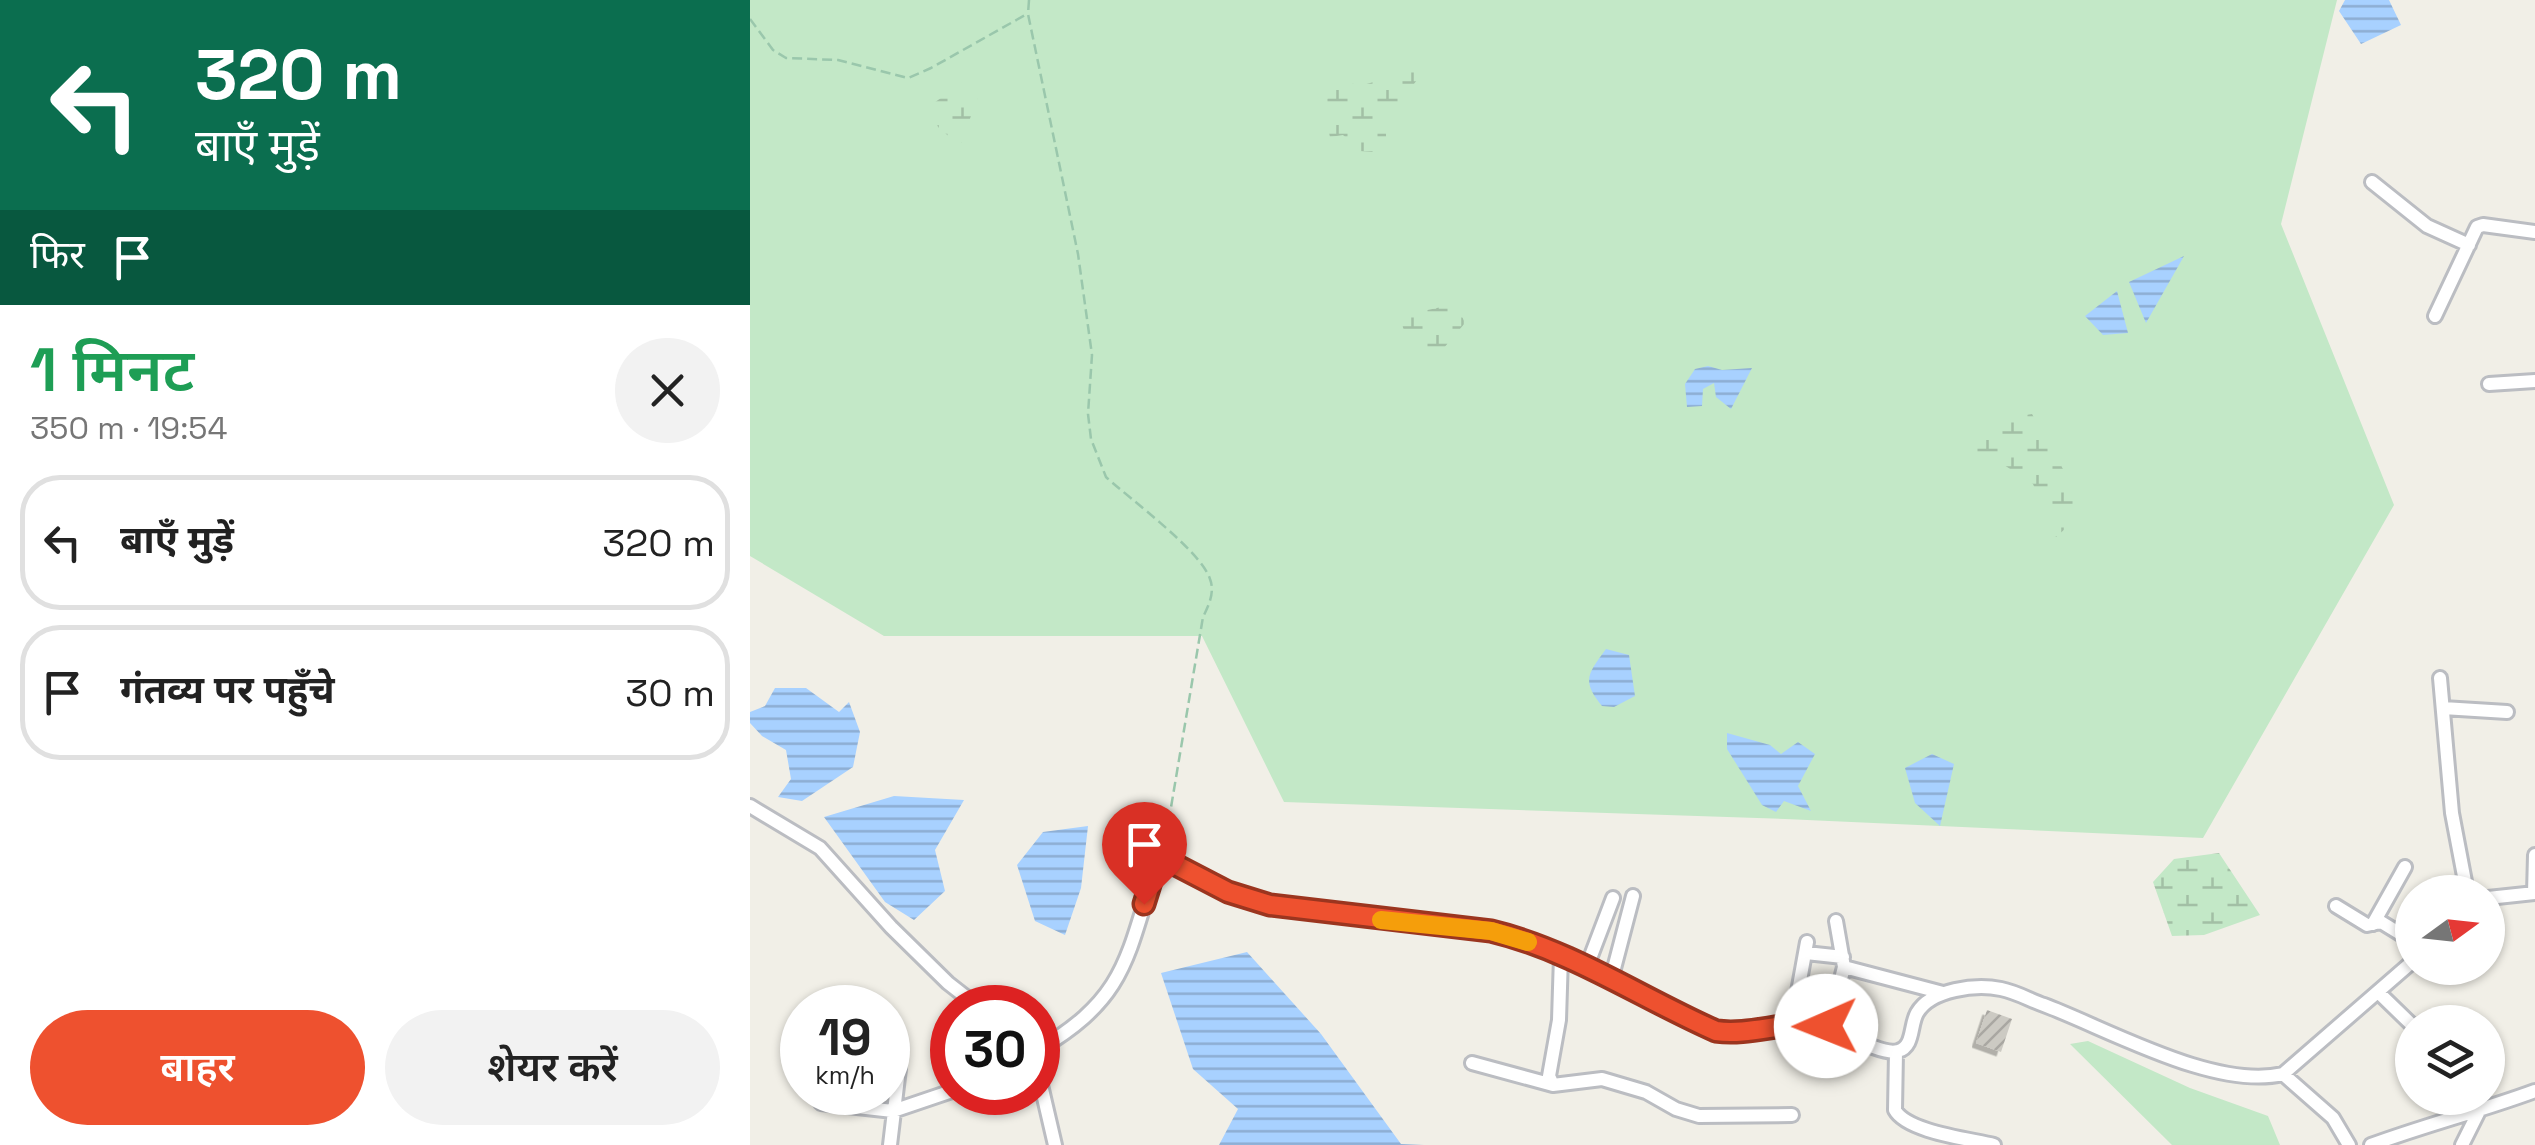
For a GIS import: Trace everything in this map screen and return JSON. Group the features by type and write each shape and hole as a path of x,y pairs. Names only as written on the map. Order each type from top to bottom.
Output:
{"street":[{"path":"2372,182 2427,226 2469,245"},
{"path":"2436,316 2480,225 2535,232"},
{"path":"2489,384 2535,381"},
{"path":"2440,678 2452,812 2464,875"},
{"path":"2443,708 2508,712"},
{"path":"750,806 820,848 891,927 951,985"},
{"path":"2505,896 2534,893 2535,855"},
{"path":"1060,1035 1091,1013 1124,968 1154,872 1162,864 1174,864 1228,892 1270,905 1491,931 1518,938 1716,1031 1792,1024 1829,1028 1896,1052 1908,1045 1914,1017 1922,1005 1943,993"},
{"path":"2373,924 2405,867"},
{"path":"1611,980 1633,896"},
{"path":"1586,969 1612,898"},
{"path":"2336,906 2368,924 2380,922 2395,931"},
{"path":"1829,1028 1843,962 1836,921"},
{"path":"1792,1024 1806,948 1943,993 1999,988 2228,1076 2250,1078 2284,1074 2395,977"},
{"path":"1552,1085 1549,1076 1559,1020 1561,956"},
{"path":"2378,992 2395,1008"},
{"path":"1896,1052 1897,1114 1930,1138 1994,1145"},
{"path":"1472,1063 1552,1085 1602,1080 1646,1092 1676,1109 1699,1116 1792,1115"},
{"path":"2284,1074 2333,1118 2349,1145"},
{"path":"2505,1102 2535,1092"},
{"path":"890,1145 895,1115"},
{"path":"1048,1115 1055,1145"},
{"path":"2370,1145 2461,1115"},
{"path":"2462,1145 2476,1115"}],"path":[{"path":"1029,0 1028,14 1078,254 1092,355 1088,414 1098,462 1106,477 1189,552 1212,582 1162,864"},
{"path":"750,19 773,50 786,58 838,60 908,78 1028,14"}],"green space":[{"path":"750,0 2337,0 2281,224 2394,505 2203,838 1284,802 1202,636 884,636 750,556"},
{"path":"1416,70 1417,80 1386,120 1386,153 1360,151 1343,135 1330,137 1323,106 1337,82 1363,85"},
{"path":"983,83 960,146 938,127 931,105 955,88"},
{"path":"1446,306 1458,308 1465,323 1443,349 1418,353 1410,347 1401,322 1414,313"},
{"path":"2032,414 2086,510 2056,537 2033,484 2001,463 1973,454 1975,424"},
{"path":"2219,853 2260,915 2204,935 2172,936 2153,882 2174,859"},
{"path":"2088,1041 2190,1088 2268,1116 2280,1145 2172,1145 2070,1044"}],"water":[{"path":"2345,0 2389,0 2401,25 2361,44 2339,11"},
{"path":"2184,256 2146,323 2129,282"},
{"path":"2117,291 2128,333 2103,335 2085,316"},
{"path":"1708,366 1722,370 1752,368 1731,409 1716,397 1714,383 1703,389 1702,406 1687,407 1685,384 1695,369"},
{"path":"1606,649 1629,655 1635,696 1614,707 1602,706 1589,683 1591,671"},
{"path":"775,688 806,688 839,712 849,702 860,732 853,767 802,801 778,797 791,779 786,750 762,736 750,723 750,712 765,706"},
{"path":"1727,733 1770,745 1781,754 1798,742 1815,754 1798,786 1811,811 1784,801 1776,812 1762,805 1727,749"},
{"path":"1932,754 1954,764 1940,826 1915,803 1905,768"},
{"path":"894,796 964,800 935,850 945,891 914,920 885,902 824,817"},
{"path":"1088,826 1081,888 1065,935 1035,921 1017,865 1043,832"},
{"path":"1247,952 1321,1034 1401,1144 1424,1145 1219,1145 1238,1109 1193,1069 1161,973"}],"building":[{"path":"1987,1010 2012,1019 2001,1052 1976,1043"}],"slow traffic":[{"path":"1381,920 1491,931 1528,942"}],"route":[{"path":"1144,904 1154,872 1162,864 1174,864 1228,892 1270,905 1491,931 1518,938 1716,1031 1801,1024 1826,1026"}]}
